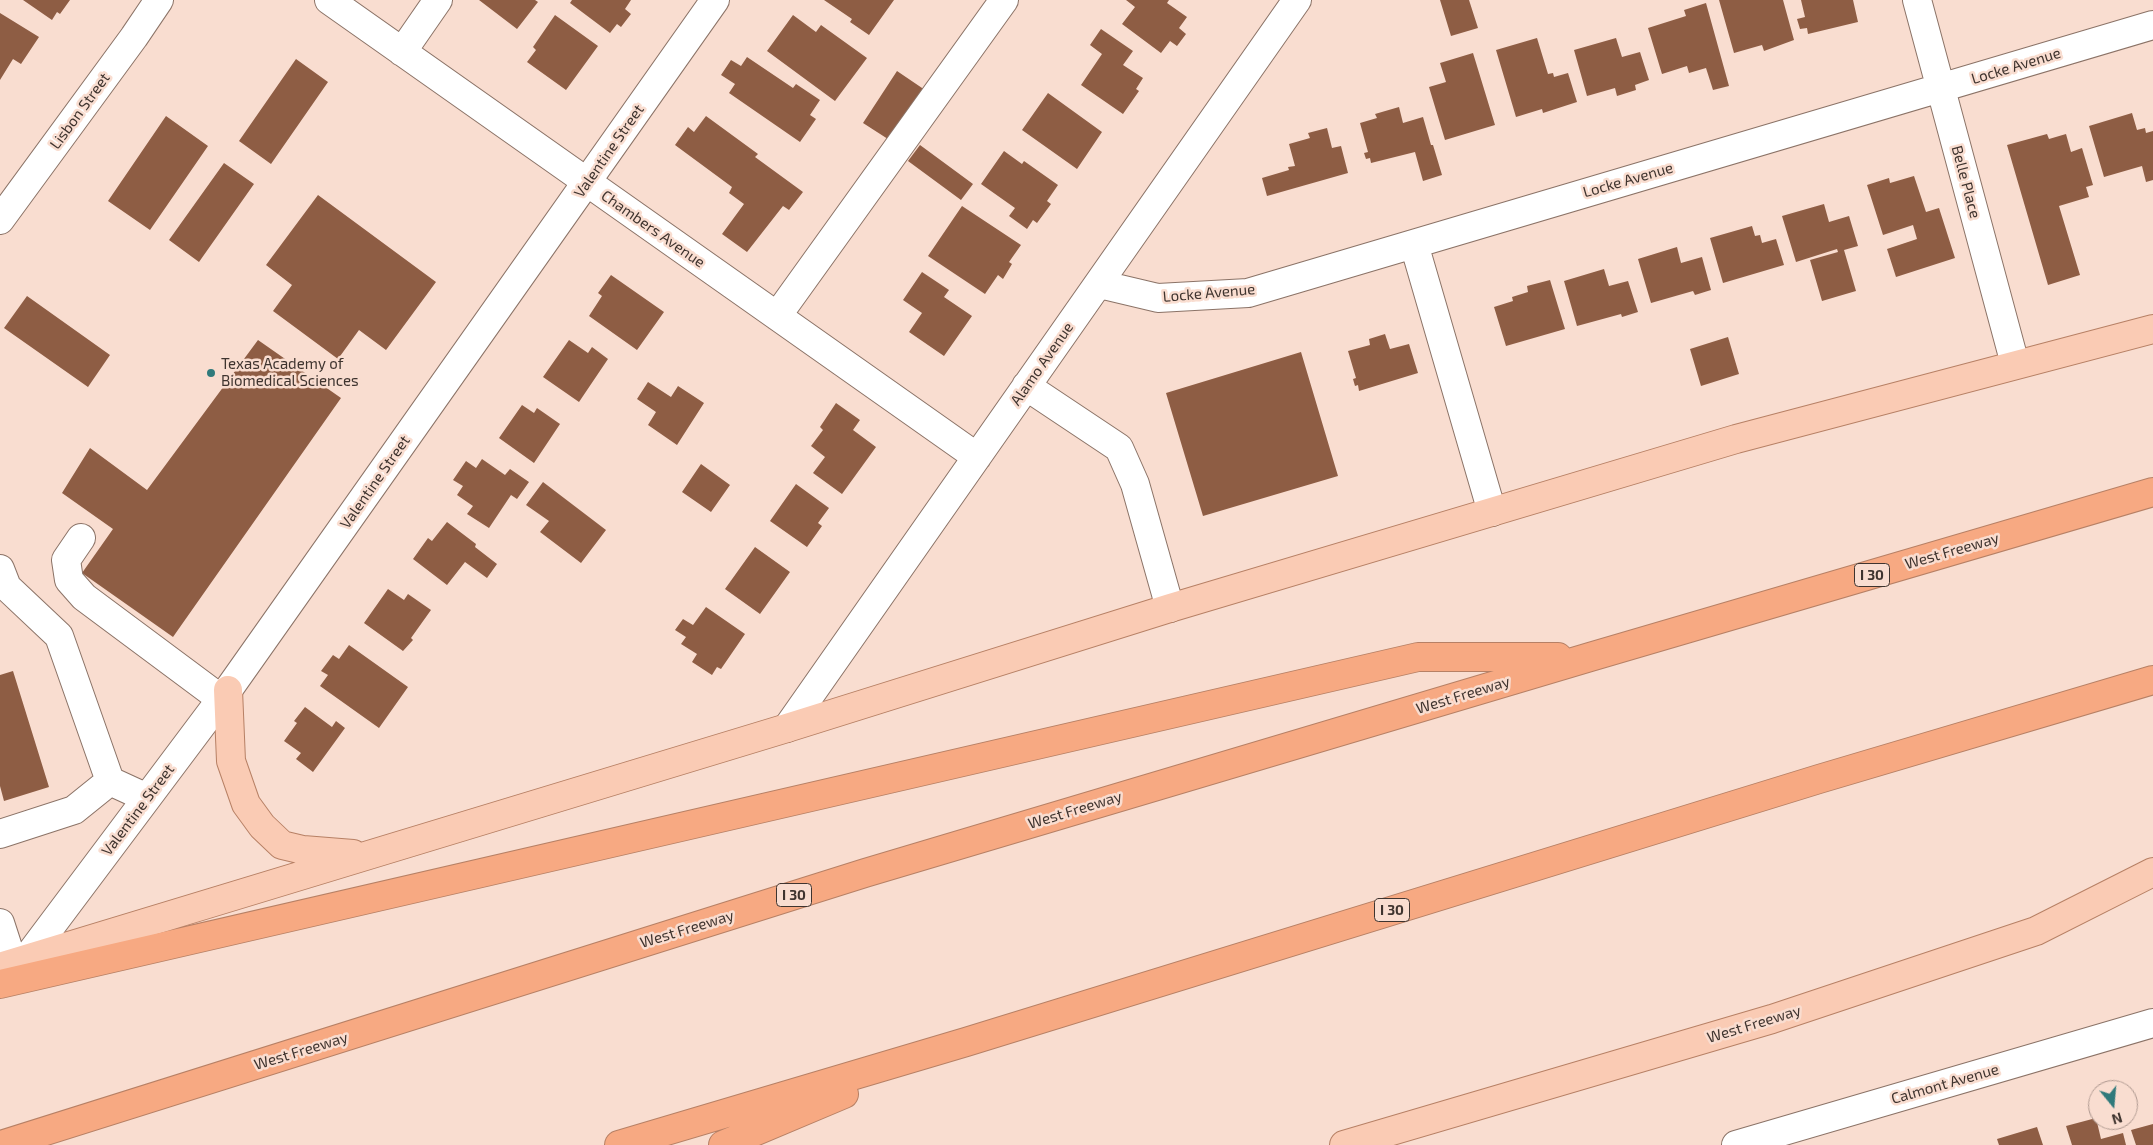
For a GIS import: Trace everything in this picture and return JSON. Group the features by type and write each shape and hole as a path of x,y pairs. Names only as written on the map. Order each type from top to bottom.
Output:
{"highway":[{"name":"West Freeway","path":"1,1145 864,873 2153,492"},
{"path":"10,968 1418,657 1590,657"},
{"name":"I 30","path":"619,1145 966,1042 1811,781 2153,680"},
{"path":"723,1145 966,1042"}],"main road":[{"path":"10,968 1170,608 1736,439 2153,329"},
{"path":"225,694 231,761 246,804 262,826 282,845 303,850 366,856"},
{"name":"West Freeway","path":"1344,1145 1772,1019 2027,933 2153,872"}],"street":[{"name":"Lisbon Street","path":"0,220 159,0"},
{"name":"Chambers Avenue","path":"329,0 977,457"},
{"path":"402,52 438,0"},
{"name":"Valentine Street","path":"10,968 146,798 225,694 715,0"},
{"path":"777,316 1004,0"},
{"name":"Alamo Avenue","path":"787,728 1297,0"},
{"name":"Belle Place","path":"1917,0 2015,364"},
{"name":"Locke Avenue","path":"1098,284 1158,298 1248,293 2153,25"},
{"path":"1414,244 1492,512"},
{"path":"1026,386 1119,448 1135,484 1170,608"},
{"path":"81,538 66,560 69,580 84,597 225,694"},
{"path":"0,569 8,587 58,636 110,781 146,798"},
{"path":"0,834 74,810 110,781"},
{"path":"0,923 10,968"},
{"name":"Calmont Avenue","path":"1736,1145 2153,1023"}],"building":[{"path":"23,0 70,0 60,14 57,12 52,20"},
{"path":"479,0 535,0 538,2 517,29"},
{"path":"572,0 631,0 625,9 631,14 621,27 617,24 610,33 570,3"},
{"path":"824,0 894,0 869,35 850,22 852,19"},
{"path":"1126,0 1169,0 1167,3 1187,17 1179,28 1186,34 1177,46 1170,41 1161,53 1122,24 1135,7"},
{"path":"1440,0 1469,0 1478,28 1451,36"},
{"path":"1719,0 1783,0 1794,40 1764,51 1762,45 1734,53"},
{"path":"1801,0 1853,0 1858,22 1808,34 1807,28 1800,29 1797,19 1805,17"},
{"path":"1706,3 1729,86 1713,90 1706,68 1689,73 1687,66 1662,74 1648,28 1686,16 1684,10"},
{"path":"0,13 39,37 21,64 13,59 0,80"},
{"path":"555,15 598,46 566,90 527,62 536,50 533,47"},
{"path":"793,15 816,32 821,25 867,58 835,101 767,51"},
{"path":"1101,29 1133,51 1123,65 1143,78 1136,89 1139,91 1123,114 1081,85 1102,54 1090,45"},
{"path":"1537,38 1548,74 1553,73 1554,77 1568,73 1577,102 1543,113 1542,109 1516,117 1496,50"},
{"path":"1616,38 1622,57 1640,52 1649,80 1635,85 1636,90 1617,96 1615,88 1587,96 1574,50"},
{"path":"1473,53 1495,125 1445,140 1429,87 1446,82 1440,63"},
{"path":"747,57 793,88 796,84 820,100 810,115 816,119 800,142 729,93 735,84 721,75 731,60 741,66"},
{"path":"296,59 328,82 271,164 239,141"},
{"path":"897,71 925,90 891,141 863,123"},
{"path":"1048,93 1102,132 1077,169 1022,130"},
{"path":"1399,107 1403,123 1423,117 1442,175 1423,181 1415,152 1371,163 1370,158 1366,159 1364,153 1368,152 1360,123 1377,118 1375,114"},
{"path":"2132,113 2137,130 2145,128 2146,133 2153,131 2153,180 2146,182 2142,166 2104,177 2089,126"},
{"path":"166,116 208,146 150,230 108,201"},
{"path":"706,116 758,154 755,157 803,192 789,210 783,206 747,252 722,234 744,204 729,193 732,187 675,145 688,127 694,132"},
{"path":"1327,128 1332,148 1341,146 1348,173 1267,196 1262,178 1289,170 1288,167 1295,166 1289,144 1310,138 1308,133"},
{"path":"2047,134 2049,139 2066,134 2071,152 2082,148 2093,185 2086,187 2089,197 2059,206 2080,275 2048,285 2007,145"},
{"path":"920,145 973,184 961,200 908,161"},
{"path":"1004,151 1022,164 1024,161 1058,185 1047,201 1051,204 1037,223 1033,220 1027,229 1009,216 1015,208 981,184"},
{"path":"224,163 254,184 199,262 169,240"},
{"path":"1914,176 1926,212 1939,208 1955,258 1896,277 1887,249 1917,239 1913,225 1883,235 1867,185 1889,178 1890,183"},
{"path":"318,195 436,282 386,350 359,330 338,359 273,311 292,285 266,265"},
{"path":"1824,204 1829,222 1849,216 1858,246 1844,250 1856,291 1822,301 1810,260 1838,252 1837,249 1796,262 1782,216"},
{"path":"962,206 1021,245 1009,262 1012,264 1003,279 998,275 985,294 928,256"},
{"path":"1752,226 1755,236 1760,235 1762,243 1776,239 1784,265 1723,283 1710,238"},
{"path":"1677,247 1681,263 1702,257 1711,290 1695,295 1693,291 1651,303 1638,259"},
{"path":"1604,269 1609,286 1628,281 1638,312 1622,317 1621,314 1577,326 1564,281"},
{"path":"922,272 949,290 944,297 972,316 944,356 909,332 922,313 903,300"},
{"path":"611,275 664,312 637,350 589,316 602,296 598,293"},
{"path":"1550,280 1565,329 1506,346 1494,307 1513,301 1512,297 1528,292 1527,286"},
{"path":"27,296 110,355 88,387 4,328"},
{"path":"1385,334 1390,349 1409,344 1418,373 1359,391 1358,385 1355,386 1353,379 1356,378 1348,351 1370,345 1369,339"},
{"path":"1728,337 1739,374 1701,386 1690,349"},
{"path":"258,340 341,398 173,637 82,573 113,529 62,493 90,448 147,490"},
{"path":"569,340 588,353 592,347 608,359 579,402 543,377"},
{"path":"1301,352 1338,476 1203,516 1166,393"},
{"path":"648,382 671,397 678,386 704,403 677,445 648,425 656,412 637,399"},
{"path":"836,403 860,420 853,430 876,447 842,494 813,473 825,457 811,446 823,430 820,427"},
{"path":"522,405 534,413 537,408 560,424 534,463 499,438"},
{"path":"482,459 505,475 510,469 529,482 517,499 511,495 489,528 467,514 473,506 457,495 463,486 453,480 466,461 476,468"},
{"path":"701,464 730,485 711,512 682,492"},
{"path":"543,482 606,530 581,563 540,532 549,521 526,505"},
{"path":"796,484 829,508 818,523 822,526 807,547 770,521"},
{"path":"447,522 476,544 475,547 497,564 487,578 465,562 447,585 413,559 428,538 432,541"},
{"path":"755,547 790,572 760,614 725,589"},
{"path":"388,589 404,600 408,594 431,610 411,638 413,640 403,651 364,623"},
{"path":"706,607 745,634 721,669 717,667 712,675 692,662 697,654 681,644 686,637 675,630 683,619 693,625"},
{"path":"349,645 408,687 379,728 320,686 328,675 321,671 333,655 339,659"},
{"path":"13,671 49,787 4,801 0,786 0,675"},
{"path":"305,707 332,727 336,721 345,728 313,772 296,759 301,753 284,741 297,723 294,721"},
{"path":"2088,1120 2088,1130 2099,1130 2101,1139 2123,1133 2126,1145 2072,1145 2066,1126"},
{"path":"2153,1124 2153,1145 2136,1145 2131,1130 2138,1130 2138,1128"},
{"path":"2037,1127 2043,1145 1999,1145 1997,1139"}],"place":[{"name":"Texas Academy of Biomedical Sciences","path":"211,373"}]}
